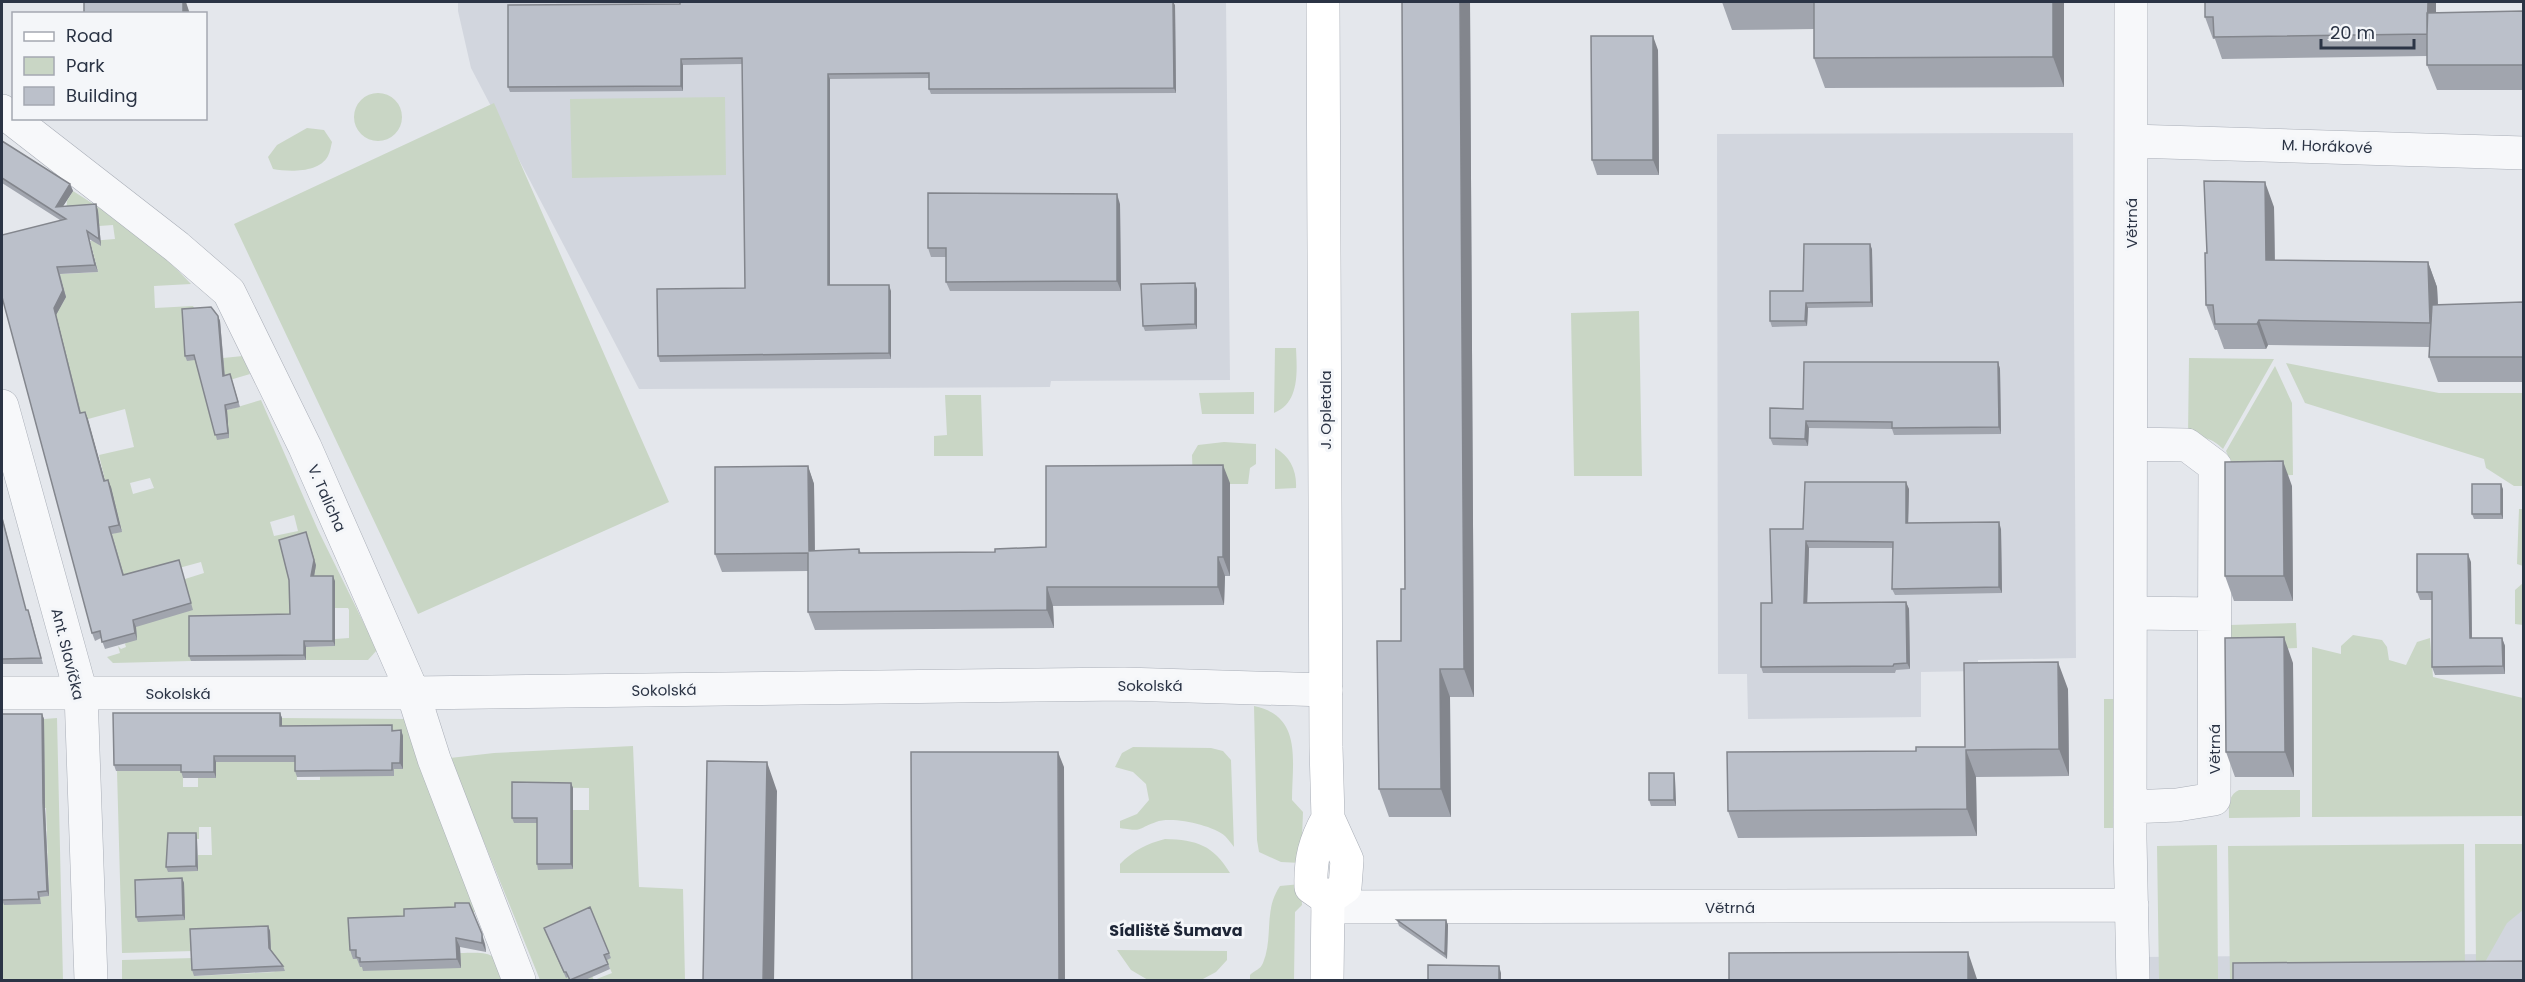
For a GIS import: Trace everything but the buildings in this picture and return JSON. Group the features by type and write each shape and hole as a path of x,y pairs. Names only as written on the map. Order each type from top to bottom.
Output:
{"street":[{"name":"J. Opletala","path":"1323,2 1328,818 1318,837 1311,860 1311,886 1328,903"},
{"name":"Větrná","path":"2131,2 2130,807 2133,981"},
{"name":"V. Talicha","path":"14,120 177,247 229,292 305,447 413,693 434,759 519,981"},
{"name":"M. Horákové","path":"2131,141 2523,153"},
{"name":"Ant. Slavíčka","path":"2,406 81,693 91,981"},
{"name":"Větrná","path":"2130,807 2177,805 2214,799 2215,466 2187,445 2131,444"},
{"path":"2131,613 2214,614"},
{"name":"Sokolská","path":"2,693 413,693 1124,684 1326,690"},
{"name":"Větrná","path":"1328,903 2132,905"},
{"path":"1327,981 1328,903"}],"shaded area":[{"path":"458,2 1226,2 1230,380 1051,381 1050,387 639,389 471,68"},
{"path":"2073,133 2076,658 1978,660 1978,671 1921,672 1921,717 1748,719 1747,674 1718,674 1717,134"},
{"path":"2523,906 2523,980 2142,980 2142,957 2488,954 2503,917"}],"green space":[{"path":"378,93 395,100 402,117 395,134 378,141 361,134 354,117 361,100"},
{"path":"725,97 726,175 572,178 570,99"},
{"path":"494,103 669,502 418,614 234,224"},
{"path":"307,128 324,130 332,142 324,162 303,170 273,169 268,157 277,145"},
{"path":"73,191 105,212 150,245 191,284 154,286 155,308 193,306 223,358 243,356 250,374 203,388 211,415 261,400 318,530 377,650 368,660 306,660 306,647 335,646 335,639 349,638 349,610 348,608 335,608 335,581 292,629 191,634 191,661 113,663 107,657 120,653 118,646 121,649 126,647 125,644 136,629 134,621 185,579 204,573 201,562 124,583 112,534 122,531 114,501 110,502 99,455 134,447 125,409 77,422 54,308 61,306 66,297 63,288 46,275 98,272 90,241 115,239 113,225 99,226 66,213 67,201","holes":["150,478 154,488 133,494 130,483","294,515 298,531 274,536 270,522"]},
{"path":"1639,311 1642,476 1574,476 1571,313"},
{"path":"1275,348 1296,348 1297,366 1293,394 1289,402 1274,413"},
{"path":"2189,358 2274,359 2223,449 2207,439 2188,436"},
{"path":"2286,363 2439,393 2523,393 2523,486 2514,486 2486,468 2484,459 2305,403"},
{"path":"2275,366 2292,403 2293,475 2231,477 2230,460 2226,451"},
{"path":"1254,392 1254,414 1202,414 1199,393"},
{"path":"945,395 981,395 983,456 934,456 934,436 947,435"},
{"path":"1224,442 1256,444 1256,464 1250,468 1248,484 1193,484 1192,455 1198,445"},
{"path":"1275,448 1285,455 1292,465 1296,488 1275,489"},
{"path":"2519,509 2523,509 2523,566 2517,564"},
{"path":"2523,583 2523,625 2515,624 2515,590"},
{"path":"2296,623 2297,648 2229,651 2230,625"},
{"path":"2353,635 2382,640 2387,647 2389,660 2406,665 2417,642 2430,638 2433,677 2523,698 2523,816 2312,817 2312,647 2341,654 2341,646"},
{"path":"2104,699 2118,699 2119,828 2104,828"},
{"path":"1254,706 1270,711 1288,730 1293,756 1292,800 1303,812 1301,863 1281,862 1259,852"},
{"path":"57,718 63,980 2,980 2,828 40,904 40,897 49,896 46,808 40,808 44,719"},
{"path":"282,718 408,719 483,912 459,912 460,968 460,953 485,953 495,958 507,980 122,980 122,960 194,958 194,976 276,972 193,951 122,953 117,771 152,771 183,766 183,787 198,787 198,778 216,777 216,761 282,761","holes":["297,732 403,768 320,771 320,780 297,780","199,827 211,827 212,855 198,855 198,871 170,838 199,839"]},
{"path":"633,746 639,887 683,889 685,980 594,980 612,973 606,960 568,977 569,980 540,980 450,758 494,753","holes":["514,787 589,788 589,810 573,810 539,823"]},
{"path":"1133,747 1211,748 1223,751 1231,760 1234,847 1225,836 1211,828 1181,821 1163,820 1137,830 1120,828 1120,821 1137,814 1149,800 1146,784 1133,772 1115,767 1122,753"},
{"path":"2239,790 2300,790 2300,817 2229,818 2232,795"},
{"path":"1165,839 1186,841 1203,846 1217,856 1230,873 1120,873 1120,864 1135,851"},
{"path":"2464,844 2465,974 2230,980 2228,846"},
{"path":"2475,844 2524,844 2523,910 2507,923 2485,962 2476,969"},
{"path":"2217,845 2218,980 2159,980 2157,846"},
{"path":"1301,884 1302,905 1295,912 1294,980 1250,980 1250,975 1262,965 1266,953 1270,914 1275,895 1280,886"},
{"path":"1117,950 1227,951 1227,960 1216,972 1201,980 1148,980 1131,970"}],"district":[{"name":"Sídliště Šumava","path":"1176,930"}]}
